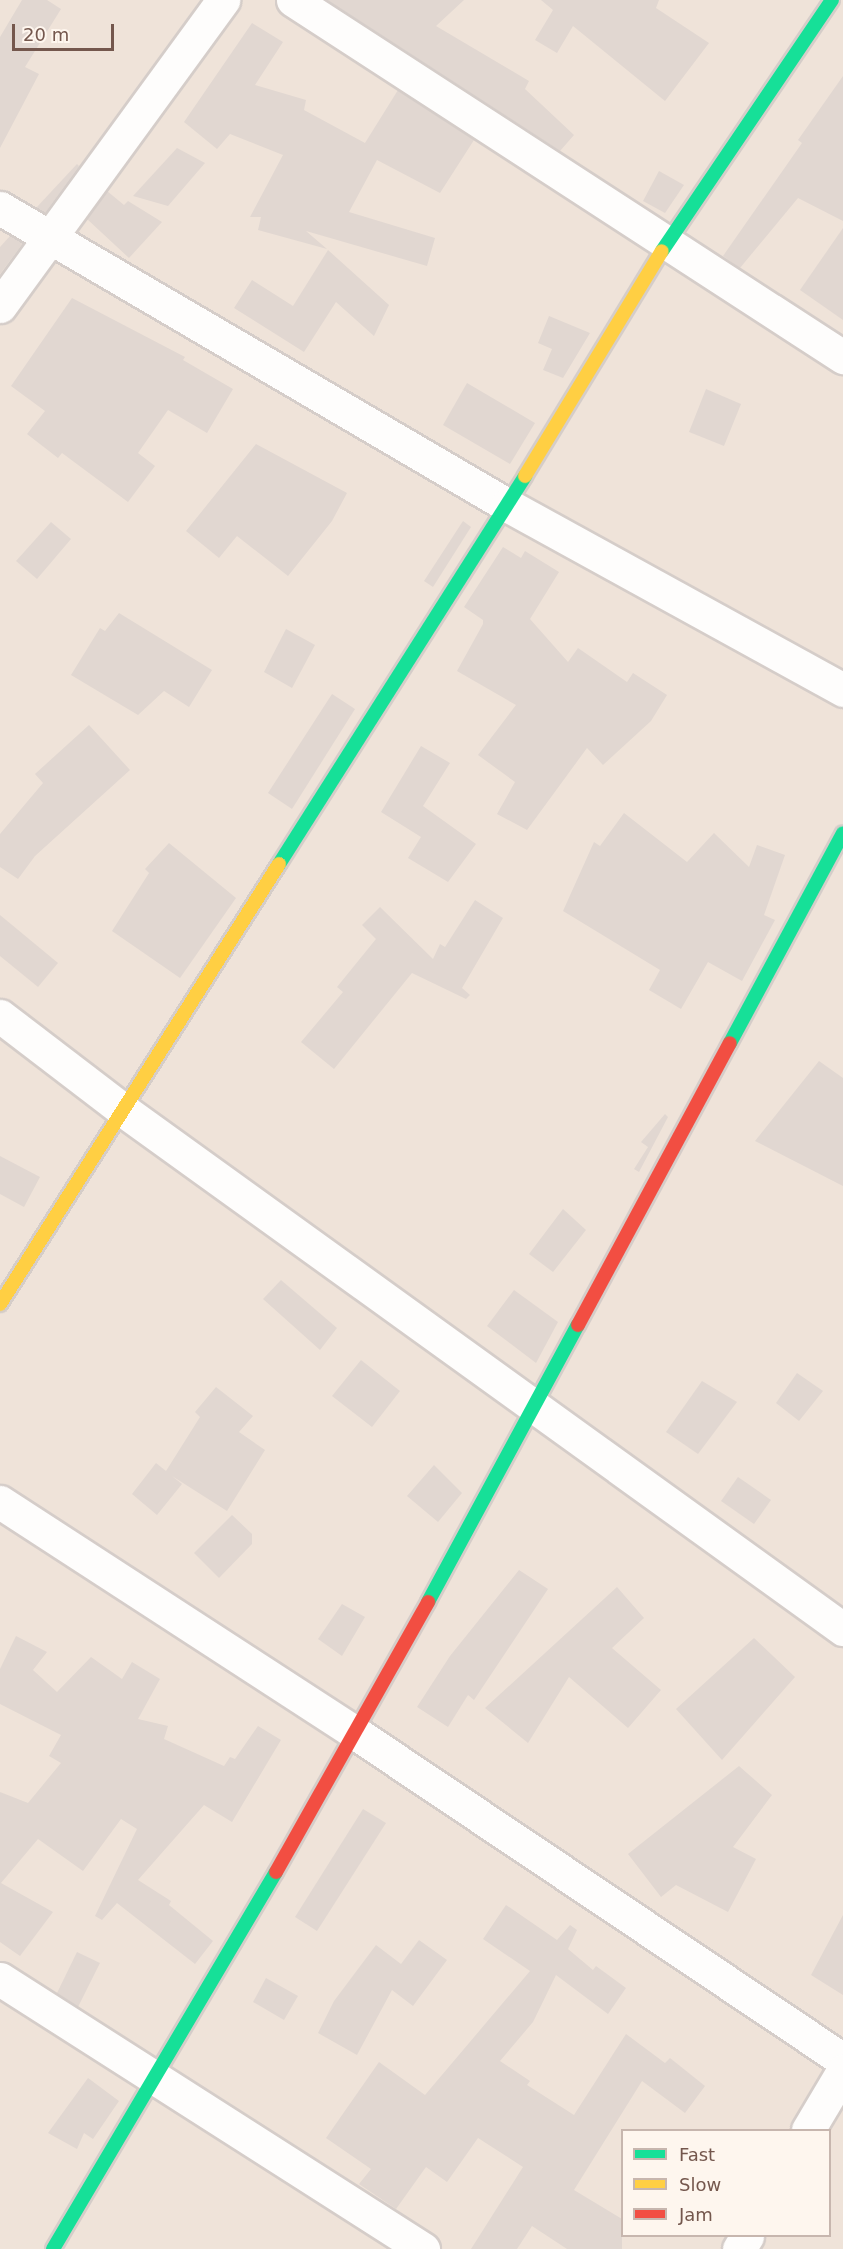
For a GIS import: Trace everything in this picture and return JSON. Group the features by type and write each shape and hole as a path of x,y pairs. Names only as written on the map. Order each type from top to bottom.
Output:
{"street":[{"path":"0,306 222,0"},
{"path":"293,0 666,245 843,357"},
{"path":"0,1304 507,505 666,245 832,0"},
{"path":"0,208 507,505 843,690"},
{"path":"52,2249 357,1734 536,1408 843,833"},
{"path":"0,1016 123,1110 843,1629"},
{"path":"0,1502 357,1734 843,2060"},
{"path":"0,1979 156,2076 423,2249"},
{"path":"809,2129 843,2071"}],"shaded area":[{"path":"0,0 843,0 843,2249 0,2249"}],"building":[{"path":"22,0 47,0 61,9 25,67 39,74 0,148 0,37"},
{"path":"327,0 464,0 436,26 529,81 525,89 574,135 560,151"},
{"path":"541,0 659,0 656,8 709,43 665,101 573,26 557,53 535,40 553,10"},
{"path":"252,23 283,42 255,85 306,100 304,110 365,143 398,90 474,140 440,193 377,160 349,212 435,238 427,266 306,231 327,249 258,230 261,217 250,217 283,155 230,134 217,149 184,122"},
{"path":"843,76 843,221 798,198 740,268 723,256 802,143 798,140"},
{"path":"177,148 205,163 168,206 133,196"},
{"path":"77,164 79,166 45,213 36,208"},
{"path":"659,171 684,185 665,213 643,201"},
{"path":"107,191 124,205 128,201 162,222 129,258 87,219"},
{"path":"843,228 843,320 800,290"},
{"path":"10,236 23,243 0,274 0,247"},
{"path":"328,250 389,305 374,336 336,302 304,352 234,308 252,280 293,306"},
{"path":"72,298 185,357 183,360 233,389 207,433 168,410 138,453 155,466 128,502 62,453 58,458 27,434 45,411 11,386"},
{"path":"549,316 590,333 563,378 543,370 552,349 538,343"},
{"path":"467,383 535,423 510,464 443,425"},
{"path":"706,389 741,404 724,446 689,432"},
{"path":"256,444 347,493 332,521 288,576 237,536 219,558 186,531"},
{"path":"463,521 471,527 433,587 424,581"},
{"path":"51,522 71,539 37,579 16,561"},
{"path":"503,547 521,558 525,551 559,572 530,619 568,662 578,648 627,682 633,673 667,695 651,721 603,765 587,748 527,830 497,814 515,782 478,755 516,705 457,671 483,624 483,620 464,607"},
{"path":"119,613 212,670 189,707 164,691 138,715 71,675 100,628 105,631"},
{"path":"286,629 315,645 292,688 264,672"},
{"path":"332,694 355,709 292,809 268,793"},
{"path":"89,725 130,770 35,856 18,879 0,867 0,834 43,783 35,774"},
{"path":"421,746 450,763 423,806 476,844 448,882 408,858 421,837 381,812"},
{"path":"624,813 687,862 714,833 749,867 757,845 785,855 764,915 775,920 742,981 708,962 681,1009 649,990 660,970 563,911 594,842 600,846"},
{"path":"169,843 236,898 180,978 112,931 149,873 145,869"},
{"path":"475,900 503,918 462,988 470,995 466,999 412,973 334,1069 301,1042 343,992 337,987 376,939 362,925 380,907 433,959 440,944 445,947"},
{"path":"0,915 58,963 38,987 0,956"},
{"path":"819,1061 843,1078 843,1186 755,1141"},
{"path":"665,1114 668,1117 639,1172 634,1169 648,1147 641,1142"},
{"path":"0,1156 40,1177 24,1207 0,1194"},
{"path":"563,1209 586,1230 553,1272 529,1254"},
{"path":"281,1280 337,1328 320,1350 263,1299"},
{"path":"514,1290 558,1322 536,1363 487,1326"},
{"path":"361,1360 400,1391 372,1427 332,1396"},
{"path":"797,1373 823,1391 799,1421 776,1403"},
{"path":"702,1381 737,1402 698,1454 666,1432"},
{"path":"216,1387 253,1416 239,1432 265,1450 227,1511 172,1476 182,1484 157,1515 132,1494 156,1463 166,1471 200,1417 195,1412"},
{"path":"434,1465 462,1493 438,1522 407,1496"},
{"path":"738,1477 771,1500 754,1524 721,1501"},
{"path":"232,1515 252,1534 252,1544 219,1578 194,1553"},
{"path":"519,1570 548,1589 474,1700 468,1695 448,1727 417,1707 450,1656"},
{"path":"617,1587 644,1618 612,1648 661,1690 628,1728 569,1677 528,1743 485,1708"},
{"path":"342,1604 365,1617 342,1656 318,1639"},
{"path":"16,1636 47,1652 33,1670 57,1692 91,1657 122,1679 132,1662 160,1679 138,1719 168,1726 164,1739 224,1766 230,1757 235,1759 258,1726 281,1740 232,1822 204,1805 138,1880 171,1901 169,1905 213,1941 195,1964 117,1903 102,1920 95,1916 137,1829 121,1819 83,1871 38,1839 1,1883 53,1912 20,1956 0,1942 0,1792 28,1803 61,1763 49,1756 61,1735 0,1704 0,1669"},
{"path":"754,1638 795,1677 722,1760 676,1709"},
{"path":"739,1766 772,1795 733,1847 756,1859 728,1912 676,1885 661,1897 628,1854"},
{"path":"363,1809 386,1823 317,1931 295,1917"},
{"path":"506,1905 557,1940 570,1925 577,1930 568,1949 593,1970 596,1966 626,1988 608,2014 556,1975 533,2022 500,2061 530,2081 527,2085 574,2115 626,2034 665,2063 670,2058 705,2086 685,2113 642,2081 574,2190 621,2218 622,2249 567,2249 532,2226 517,2249 471,2249 523,2167 478,2138 447,2182 426,2167 396,2209 359,2184 371,2169 326,2138 379,2062 425,2095 530,1971 483,1939"},
{"path":"843,1915 843,1995 811,1975"},
{"path":"419,1940 447,1960 413,2006 392,1990 357,2055 318,2033 334,2001 376,1945 401,1964"},
{"path":"77,1952 100,1963 78,2007 57,1993"},
{"path":"266,1978 298,1996 284,2020 253,2002"},
{"path":"88,2078 119,2101 93,2139 84,2133 77,2149 48,2133"}],"traffic: fast":[{"path":"662,251 832,0"},
{"path":"279,864 525,476"},
{"path":"730,1043 843,833"},
{"path":"428,1602 578,1325"},
{"path":"53,2249 276,1872"}],"traffic: slow":[{"path":"525,476 662,251"},
{"path":"0,1304 279,864"}],"traffic: jam":[{"path":"578,1325 730,1043"},
{"path":"276,1872 428,1602"}]}
